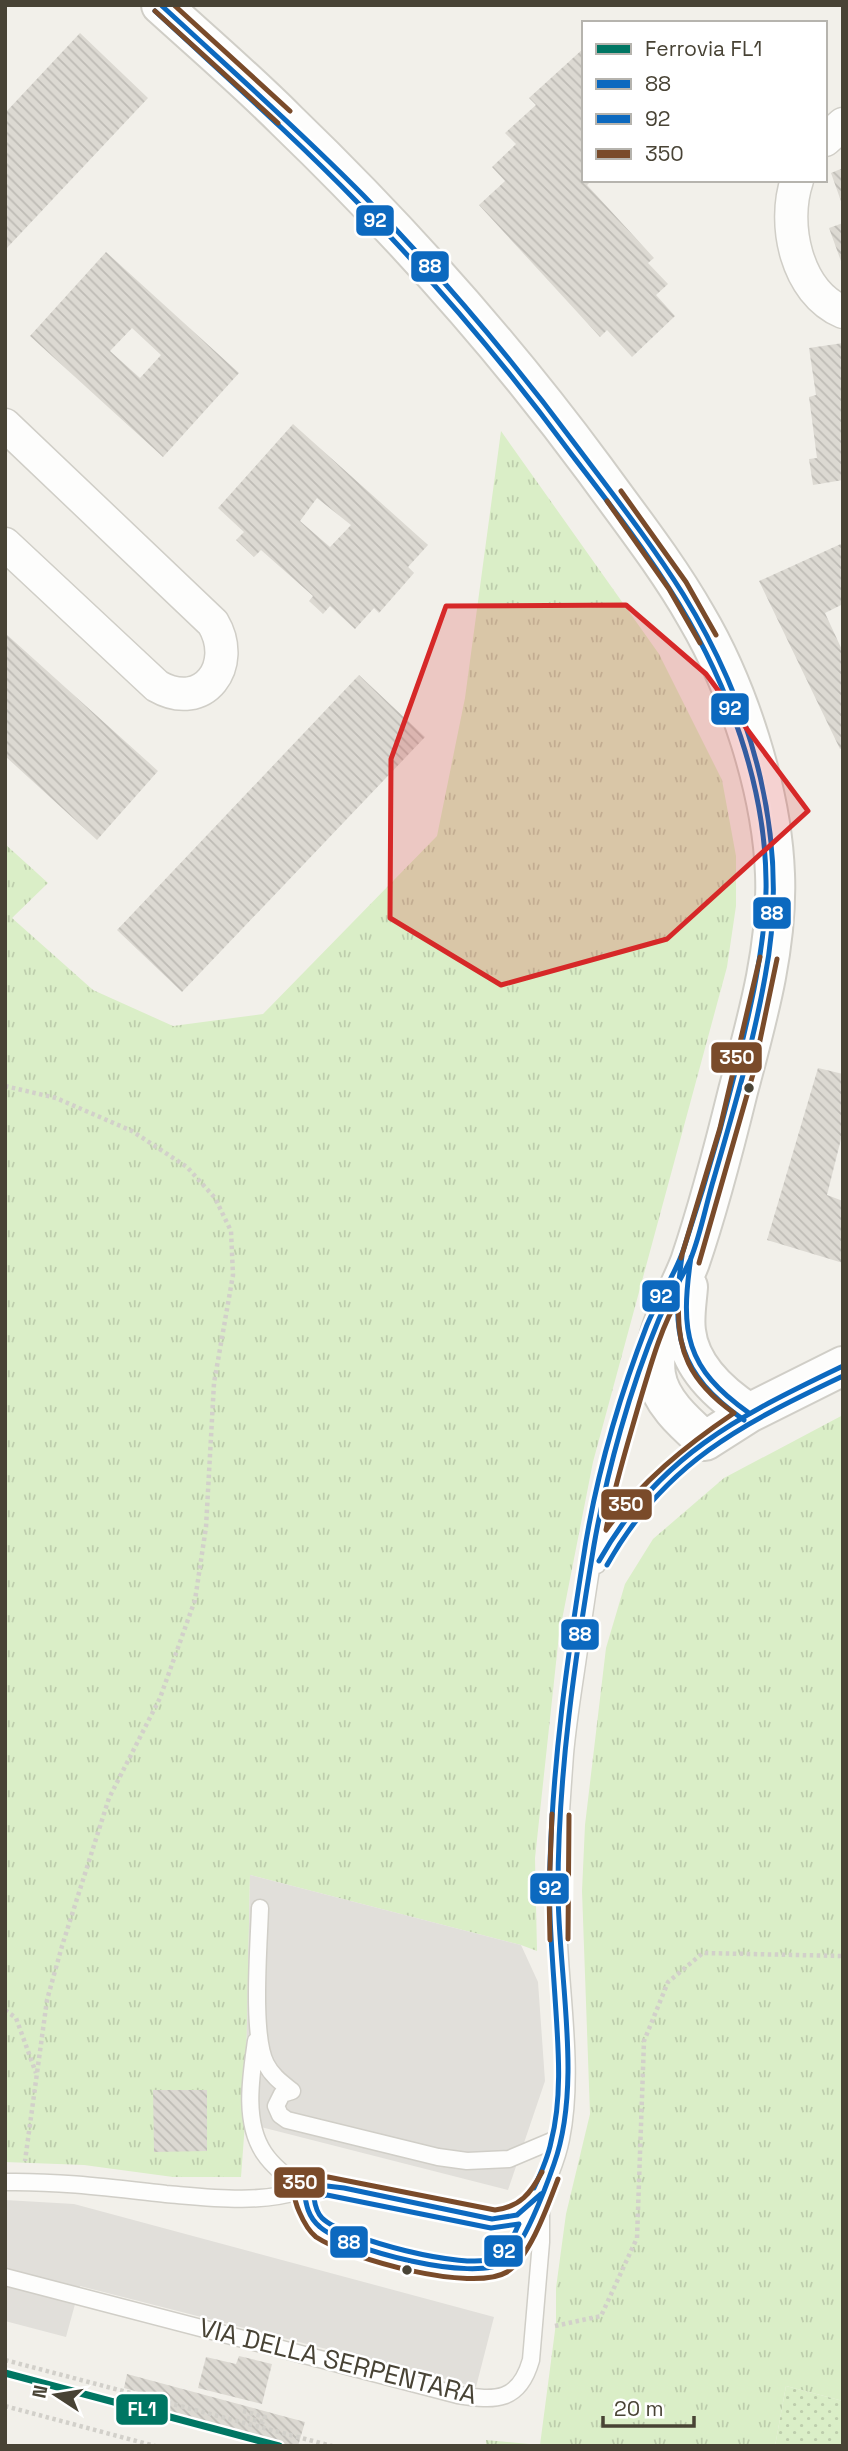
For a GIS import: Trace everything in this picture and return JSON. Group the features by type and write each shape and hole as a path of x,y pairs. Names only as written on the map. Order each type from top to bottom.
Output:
{"street":[{"path":"161,5 284,117 451,292 571,438 621,505 696,615 716,655 745,727 755,761 770,827 775,896 771,944 756,1023 690,1260 662,1331 655,1372 664,1398 705,1441 748,1413 843,1366"},
{"path":"827,138 843,124"},
{"path":"797,182 792,223 795,250 805,275 818,295 843,312"},
{"path":"5,425 213,623 222,641 223,653 218,672 212,681 198,692 175,694 157,686 5,544"},
{"path":"690,1260 686,1315 689,1346 700,1367 716,1387 748,1413"}],"lane":[{"path":"260,1908 258,2028 251,2090 255,2132 260,2146 270,2160 304,2190 310,2217 327,2234 342,2241 419,2262 468,2271 495,2268 517,2248 556,2160 562,2137 567,2069 558,1922 558,1861 566,1751 589,1583 603,1498 640,1371 667,1297 690,1260"},
{"path":"589,1583 615,1530 654,1487 705,1441"},
{"path":"258,2028 262,2056 274,2076 292,2091 282,2094 276,2106 280,2115 287,2120 438,2157 467,2161 509,2159 562,2137"},
{"path":"5,2182 236,2200 271,2198 327,2186 492,2220 516,2216 541,2194"},
{"name":"VIA DELLA SERPENTARA","path":"5,2277 458,2395 483,2399 504,2396 520,2385 531,2360 541,2242 541,2194"}],"path":[{"path":"5,1086 56,1098 132,1131 187,1167 215,1198 231,1231 233,1264 214,1383 206,1527 195,1600 160,1698 109,1798 47,2000 23,2182"},
{"path":"533,2330 601,2316 638,2238 644,2041 668,1982 703,1953 843,1956"},
{"path":"5,2010 16,2018 38,2077"},
{"path":"5,2360 243,2416 332,2446"},
{"path":"5,2406 155,2446"}],"highlighted area":[{"path":"626,605 706,674 808,811 667,939 501,985 390,918 391,759 446,606"}],"green space":[{"path":"501,431 659,654 722,780 736,856 736,906 727,967 593,1462 559,1635 535,1858 537,1951 250,1875 245,2123 241,2177 173,2177 84,2165 5,2162 5,844 48,883 12,918 93,990 173,1026 263,1014 437,836 465,698"},
{"path":"843,1415 843,2401 786,2386 775,2446 486,2446 486,2440 540,2445 556,2323 556,2288 566,2214 590,2114 582,1891 585,1825 606,1648 625,1584 653,1539 724,1478"},
{"path":"786,2386 843,2401 843,2446 775,2446"}],"shaded area":[{"path":"250,1875 521,1945 538,1982 545,2081 508,2190 245,2123"},
{"path":"5,2200 74,2204 494,2317 476,2387 80,2286 66,2337 5,2321"}],"building":[{"path":"80,33 148,98 5,250 5,113"},
{"path":"582,50 582,182 590,182 587,185 654,258 648,263 668,284 656,295 675,316 632,357 607,330 600,337 479,205 505,181 492,167 516,144 505,133 536,105 529,98"},
{"path":"843,168 843,204 842,204 831,173"},
{"path":"843,223 843,264 842,264 829,228"},
{"path":"106,252 239,373 163,457 30,336","holes":["132,328 161,355 140,378 110,351"]},
{"path":"843,343 843,480 813,485 809,459 817,458 809,397 816,395 809,348"},
{"path":"293,424 428,545 408,567 414,573 379,613 374,608 355,629 330,606 323,614 309,601 313,596 261,550 254,557 236,540 244,532 218,508","holes":["317,498 351,525 330,547 300,521"]},
{"path":"843,543 843,604 825,613 843,652 843,748 840,749 759,581"},
{"path":"5,633 158,771 97,840 5,756"},
{"path":"359,675 425,737 182,992 117,930"},
{"path":"818,1068 843,1074 843,1131 827,1195 843,1201 843,1263 767,1240"},
{"path":"153,2090 207,2090 207,2151 154,2152"},
{"path":"239,2356 272,2364 262,2404 198,2388 206,2357 236,2364"},
{"path":"127,2374 305,2422 298,2446 160,2411 164,2399 124,2388"}],"rail line":[{"name":"FL1","path":"5,2373 279,2446"}],"transit line":[{"name":"88","path":"161,5 314,146 420,255 527,382 632,520 683,594 729,683 747,730 769,827 773,876 772,926 765,977 749,1053 695,1248 648,1345 620,1430 587,1588 574,1673 561,1803 558,1889 568,2064 567,2099 554,2164 533,2217 519,2244 504,2262 489,2267 467,2269 411,2261 382,2254 334,2236 313,2219 308,2210 304,2190 327,2186 344,2188 492,2219 517,2215 541,2194"},
{"name":"350","path":"174,5 290,111"},
{"name":"92","path":"155,11 258,106 388,234 496,358 600,491 654,566 697,635 728,702 751,772 759,808 766,880 764,921 757,975 739,1054 714,1152 684,1248 647,1325 617,1411 594,1500 583,1560 562,1711 552,1825 550,1896 558,2051 557,2107 548,2154 534,2188"},
{"name":"350","path":"155,11 278,123"},
{"name":"350","path":"621,491 686,582 716,635"},
{"name":"350","path":"607,501 669,589 700,643"},
{"name":"350","path":"681,1258 720,1128 760,957"},
{"name":"350","path":"699,1263 753,1074 777,959"},
{"name":"92","path":"682,1256 678,1308 679,1330 684,1350 704,1386 744,1420"},
{"name":"88","path":"691,1257 686,1307 692,1346 711,1380 749,1413"},
{"name":"350","path":"679,1297 680,1333 688,1363 706,1389 734,1413 698,1438 665,1466 634,1496 606,1530 651,1363 666,1322 679,1297"},
{"name":"88","path":"599,1561 647,1493 675,1466 736,1422 843,1366"},
{"name":"92","path":"607,1565 629,1530 654,1499 708,1450 772,1411 843,1376"},
{"name":"350","path":"550,1940 552,1814"},
{"name":"350","path":"568,1939 569,1815"},
{"name":"350","path":"542,2172 524,2198 511,2206 495,2210 328,2177 299,2183 295,2197 299,2212 312,2233 332,2246 411,2271 440,2276 490,2277 507,2272 523,2255 537,2230 558,2179"},
{"name":"92","path":"327,2195 491,2228 519,2224 506,2248 494,2258 480,2261 433,2257 379,2243 334,2226 320,2216 315,2203 314,2198 327,2195"}]}
